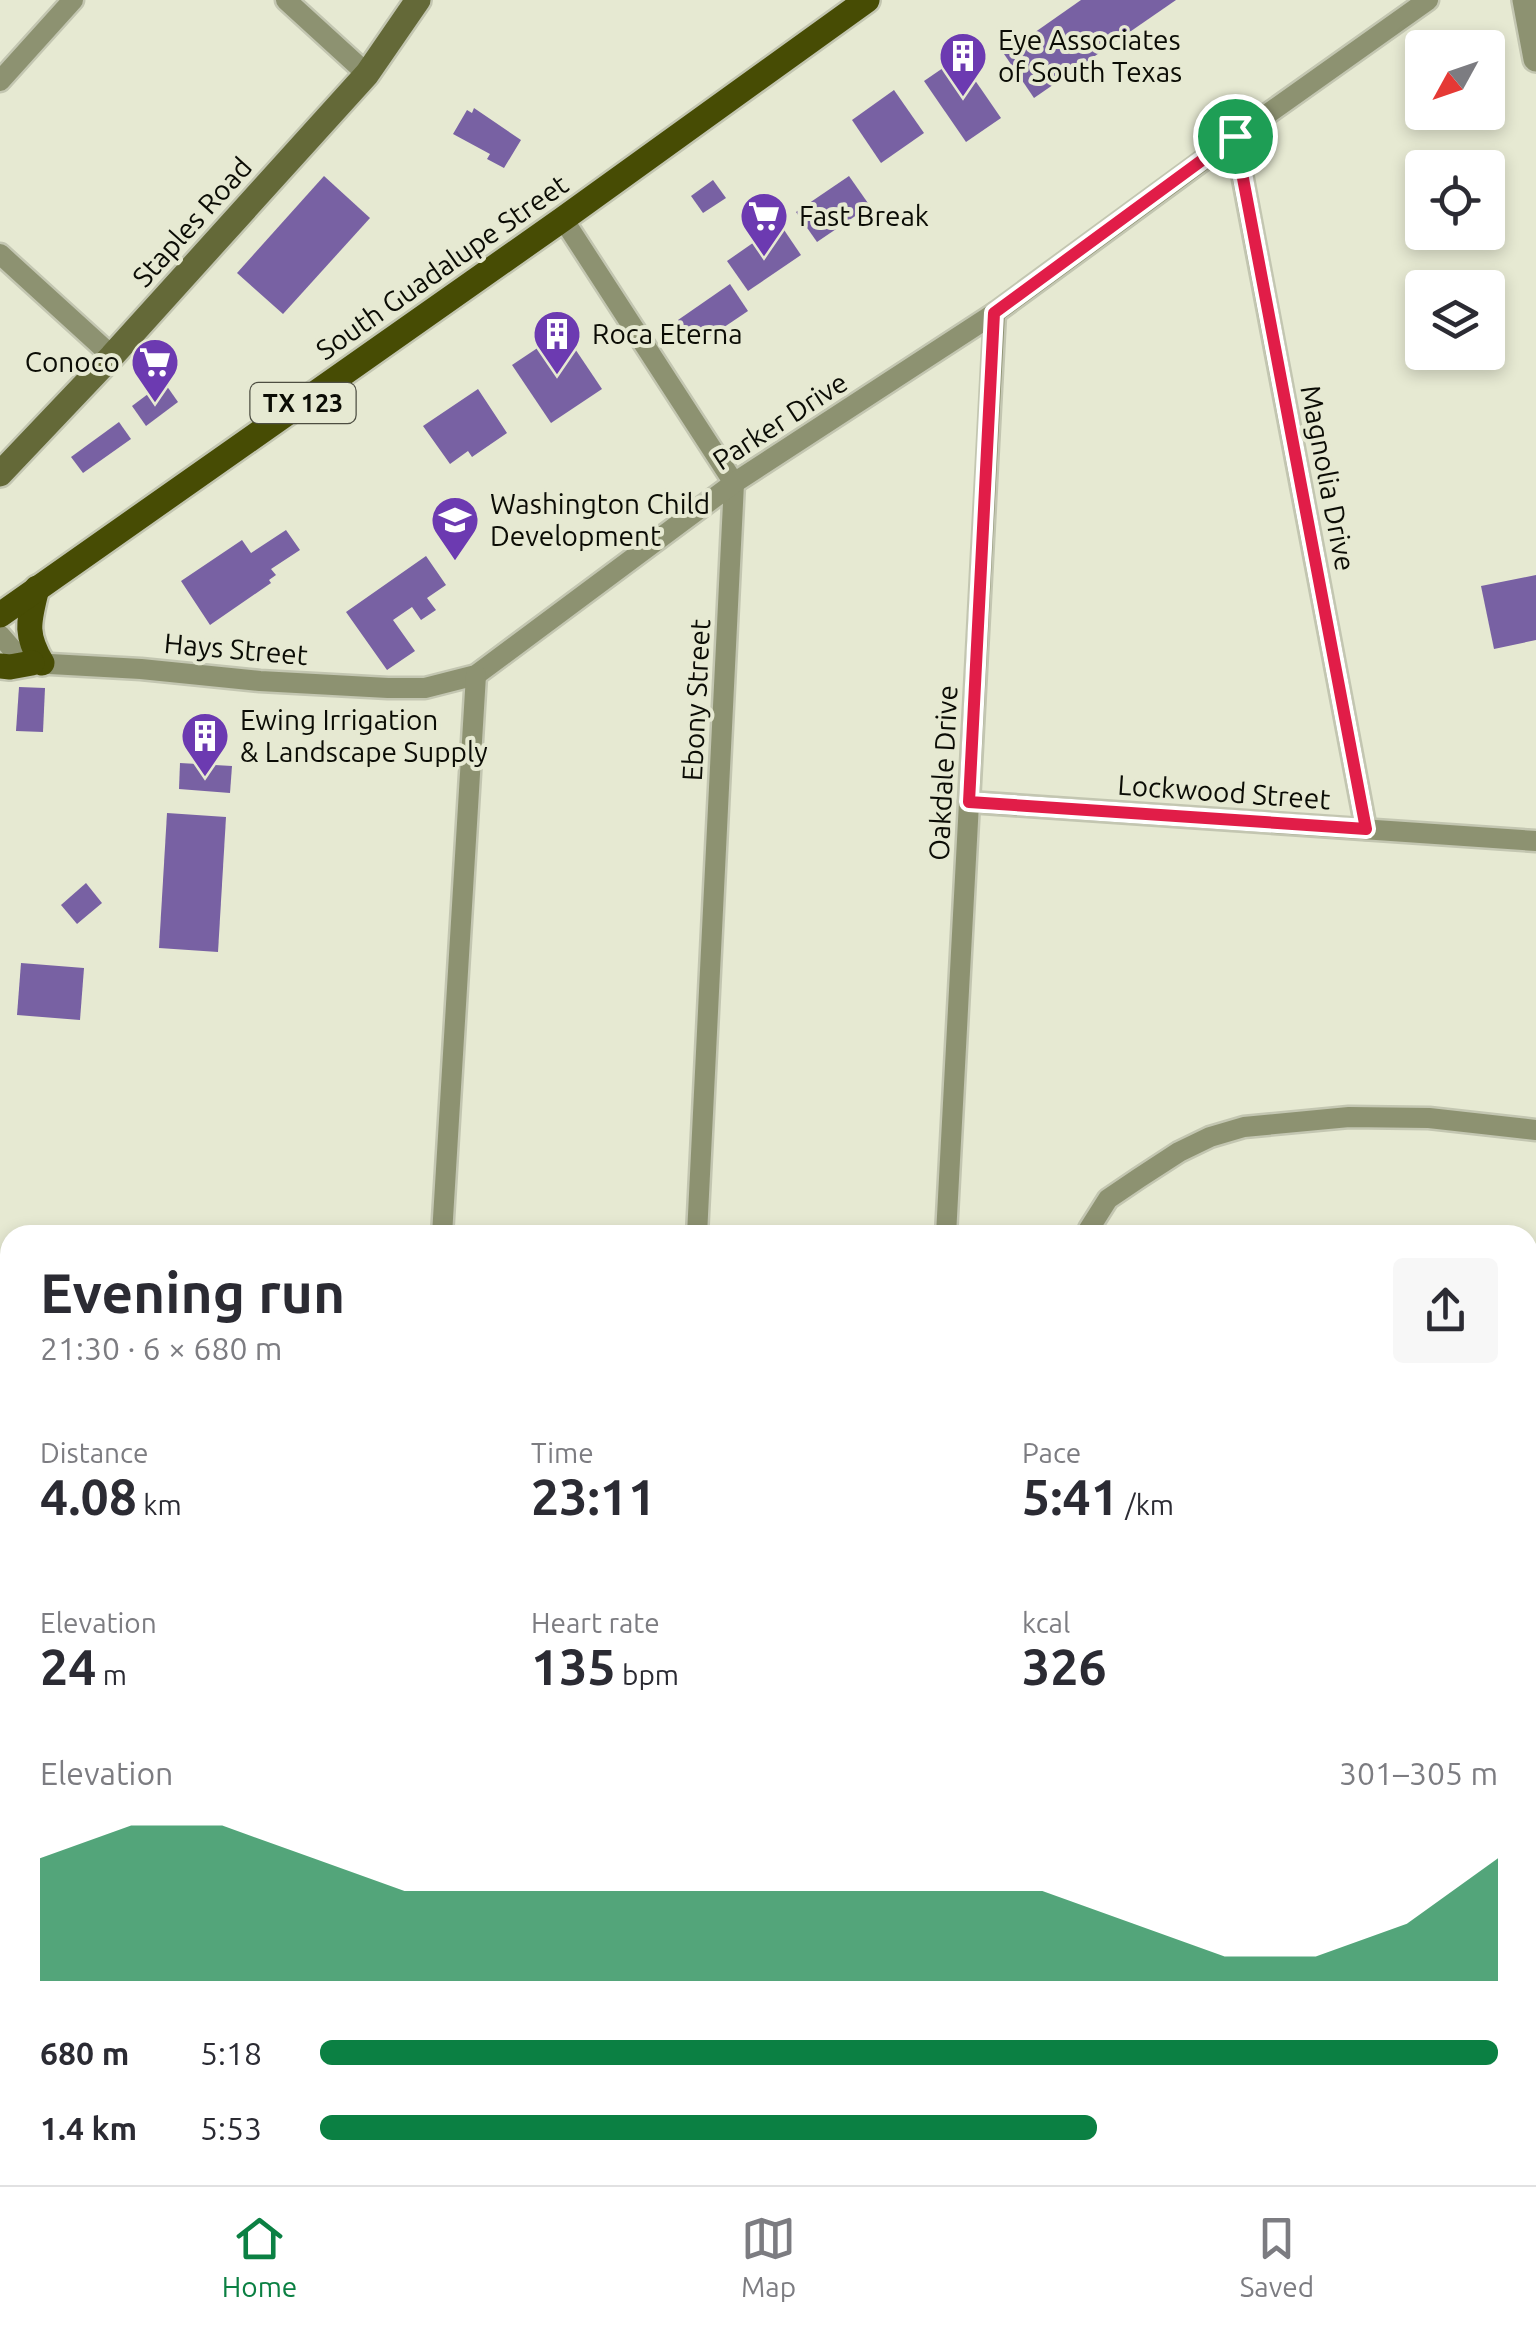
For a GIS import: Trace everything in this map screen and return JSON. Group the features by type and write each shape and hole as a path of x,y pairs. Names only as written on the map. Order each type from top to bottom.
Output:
{"main road":[{"name":"Staples Road","path":"0,474 367,74 418,0"},
{"name":"South Guadalupe Street","path":"0,615 867,0"},
{"path":"0,666 37,663 28,628 37,588"}],"street":[{"path":"0,81 72,0"},
{"path":"286,0 367,74"},
{"name":"Parker Drive","path":"476,675 734,483 994,313 1428,0"},
{"path":"1524,0 1536,59"},
{"name":"Magnolia Drive","path":"1235,136 1366,829"},
{"path":"563,219 734,483"},
{"path":"0,254 112,356"},
{"name":"Oakdale Drive","path":"947,1225 994,313"},
{"name":"Ebony Street","path":"697,1225 734,483"},
{"path":"0,635 21,659 37,663"},
{"name":"Hays Street","path":"37,663 388,688 425,688 476,675"},
{"path":"443,1225 476,675"},
{"name":"Lockwood Street","path":"969,802 1536,840"},
{"path":"1092,1225 1108,1200 1179,1152 1244,1127 1348,1117 1429,1118 1536,1130"}],"building":[{"path":"1081,0 1176,0 1034,98 1004,54"},
{"name":"Eye Associates of South Texas","path":"959,57 1001,118 966,142 924,81"},
{"path":"894,90 924,133 881,163 852,120"},
{"path":"474,108 521,140 504,168 487,159 490,154 453,134 467,110 472,113"},
{"path":"324,176 370,218 283,314 237,273"},
{"path":"849,176 870,206 817,242 796,212"},
{"path":"713,180 726,198 703,213 691,196"},
{"name":"Fast Break","path":"780,224 801,255 748,291 727,261"},
{"path":"730,284 748,311 696,346 678,320"},
{"name":"Roca Eterna","path":"563,331 602,389 551,423 512,365"},
{"name":"Conoco","path":"164,382 178,402 146,426 132,406"},
{"path":"478,389 507,433 472,457 468,451 450,464 423,426"},
{"name":"Conoco","path":"119,422 131,439 83,473 71,457"},
{"path":"286,530 300,550 271,569 276,575 269,580 271,583 210,625 181,581 242,540 251,553"},
{"path":"426,556 446,585 427,598 436,610 421,620 412,607 393,620 415,651 387,670 346,612"},
{"path":"1536,575 1536,640 1494,649 1481,586"},
{"path":"19,687 45,688 43,732 16,731"},
{"name":"Ewing Irrigation & Landscape Supply","path":"180,763 232,766 230,793 179,789"},
{"path":"167,813 226,817 218,952 159,948"},
{"path":"86,883 102,903 77,924 61,905"},
{"path":"21,963 84,968 80,1020 17,1015"}],"place":[{"name":"Eye Associates of South Texas","path":"963,98"},
{"name":"Fast Break","path":"764,258"},
{"name":"Roca Eterna","path":"557,376"},
{"name":"Conoco","path":"155,404"},
{"name":"Washington Child Development","path":"455,562"},
{"name":"Ewing Irrigation & Landscape Supply","path":"205,778"}],"route":[{"path":"1235,136 1366,829 969,802 994,313 1235,136"}]}
